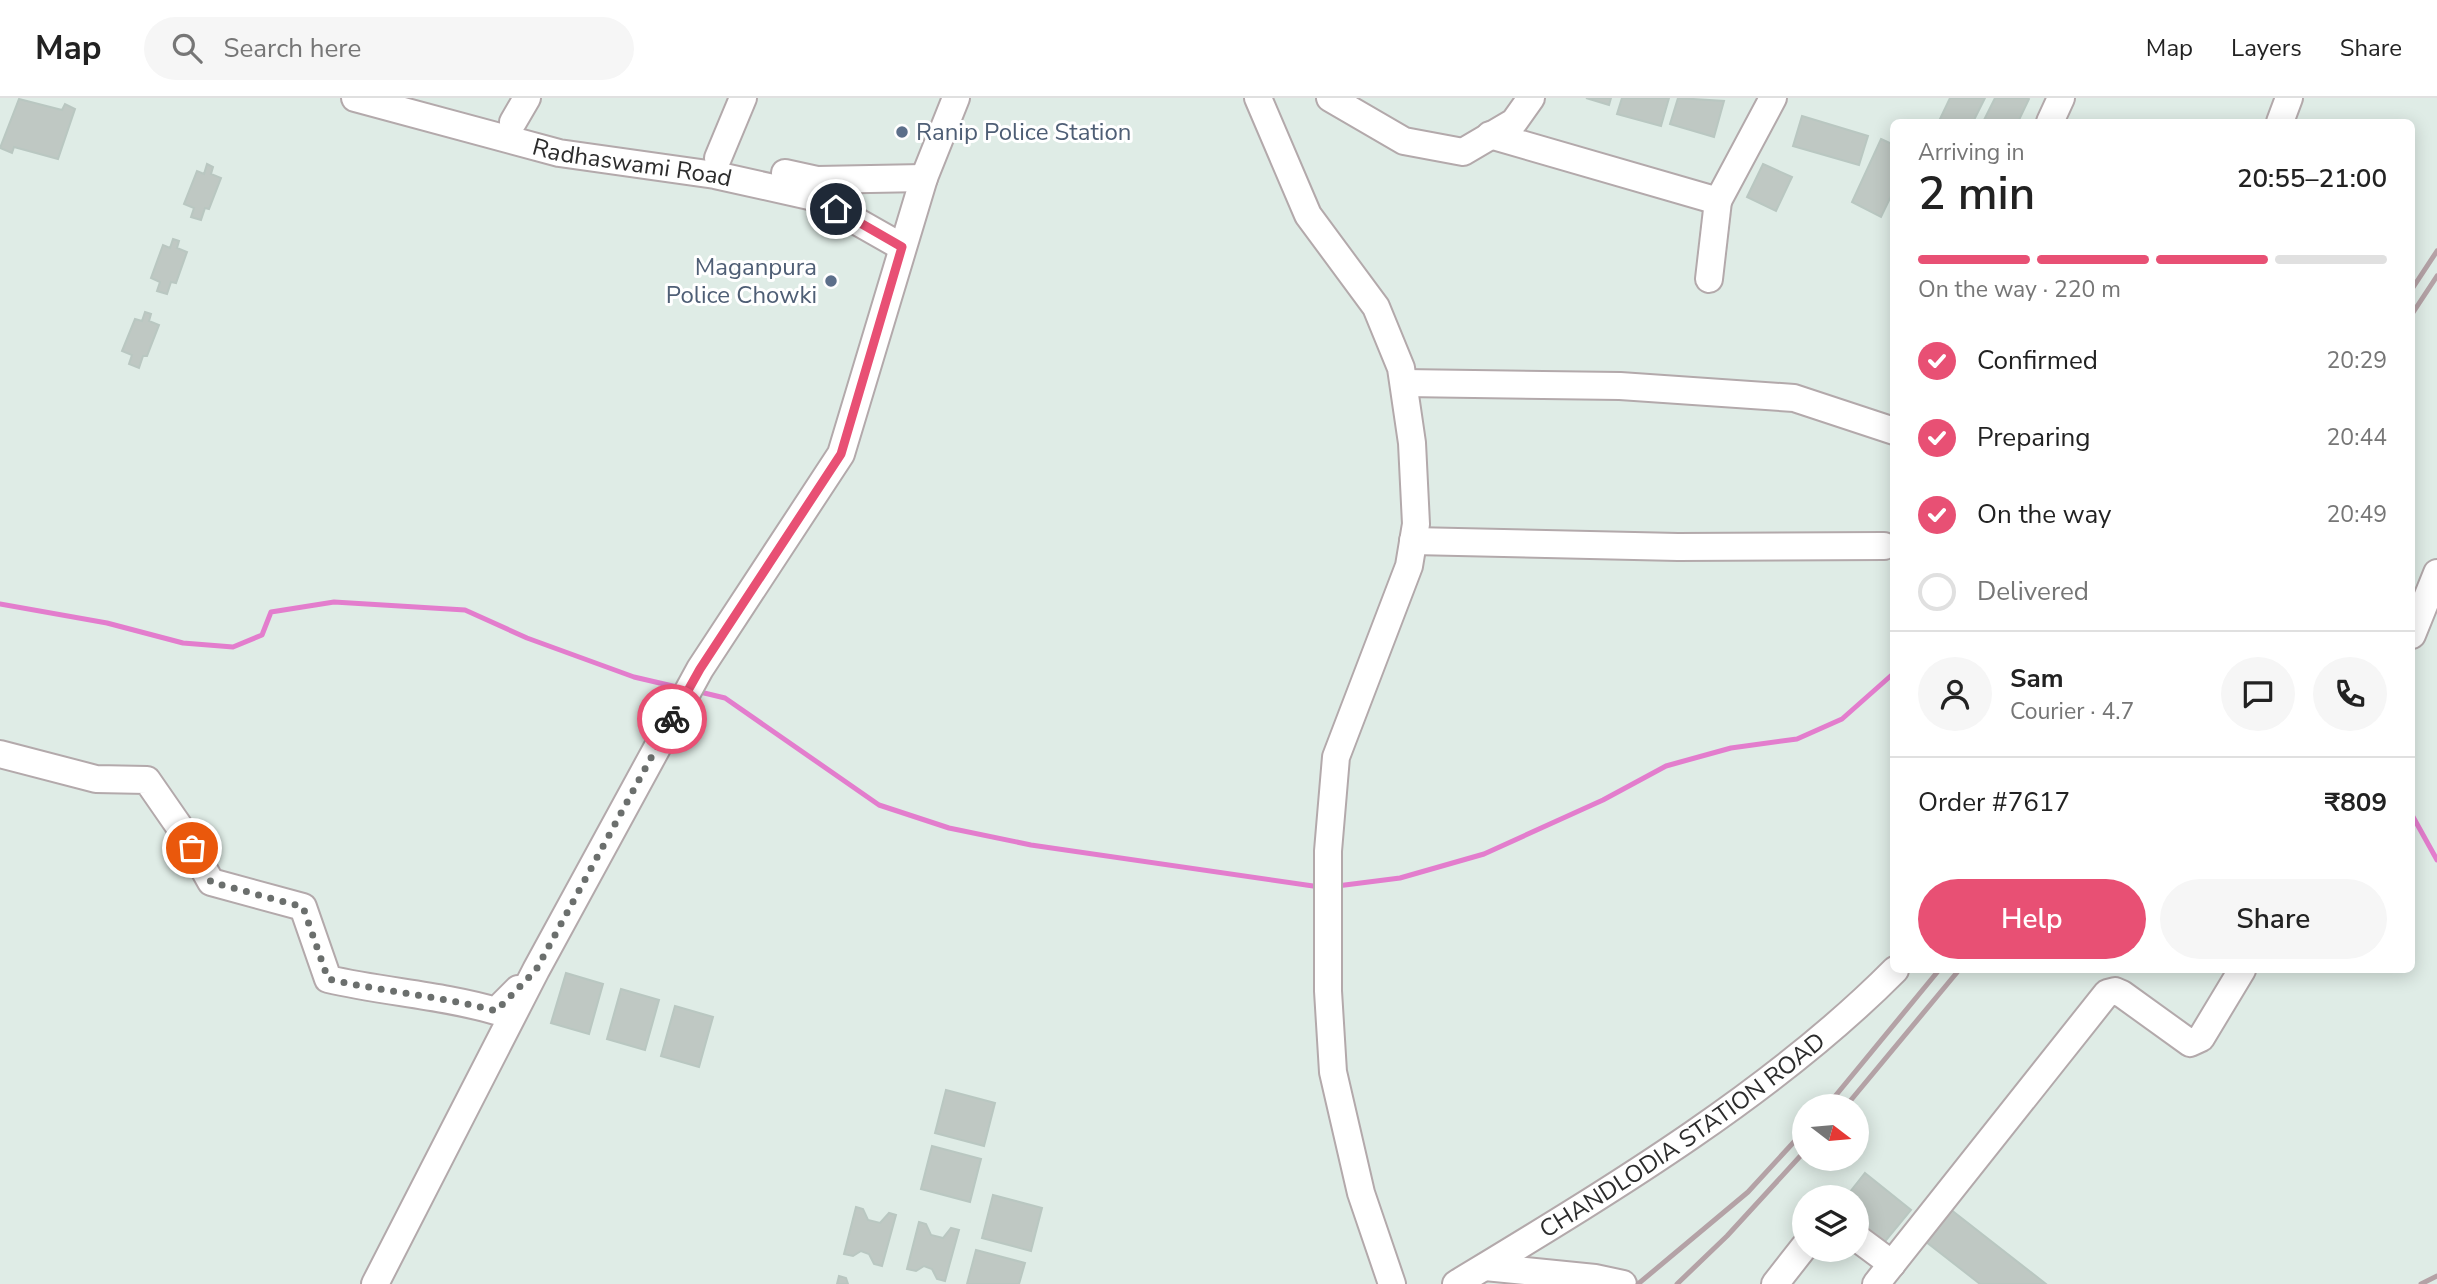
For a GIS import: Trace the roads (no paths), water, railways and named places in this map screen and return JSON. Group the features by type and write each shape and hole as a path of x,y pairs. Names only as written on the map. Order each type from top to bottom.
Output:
{"street":[{"name":"Radhaswami Road","path":"355,98 376,101 559,153 715,175 814,197 902,247"},
{"name":"Radhaswami Road","path":"428,98 563,136 718,158 817,180 924,178"},
{"path":"513,122 527,98"},
{"path":"718,158 744,98"},
{"path":"375,1284 536,970 700,669 841,454 924,178 956,98"},
{"path":"1258,98 1308,215 1376,307 1401,368 1412,443 1416,524 1409,566 1336,757 1328,851 1328,991 1333,1072 1361,1193 1392,1284"},
{"path":"1330,98 1404,141 1463,152 1514,122 1531,98"},
{"path":"1709,279 1718,201 1773,98"},
{"path":"2052,119 2062,98"},
{"path":"2281,119 2290,98"},
{"path":"1490,135 1718,201"},
{"path":"1404,383 1620,386 1794,398 1890,429"},
{"path":"1413,541 1678,547 1884,546"},
{"path":"2415,628 2437,573"},
{"path":"0,754 96,779 147,780 183,832 211,882 303,907 328,979 384,992 454,999 496,1011 536,970"},
{"name":"CHANDLODIA STATION ROAD","path":"1456,1284 1653,1162 1842,1021 1892,973"},
{"path":"1869,1254 1884,1274 2107,993 2115,991 2122,994 2190,1043 2201,1038 2240,973"},
{"path":"1775,1284 1792,1262"},
{"path":"1485,1267 1594,1278 1623,1284"}],"waterway":[{"path":"0,604 107,623 183,643 233,647 262,635 271,612 334,602 465,610 527,638 634,677 677,687"},
{"path":"1337,886 1400,878 1484,854 1603,800 1666,766 1731,748 1797,739 1842,719 1890,677"},
{"path":"700,692 725,698 879,805 949,828 1031,845 1320,887"},
{"path":"2415,820 2437,860"}],"railway":[{"path":"2415,284 2437,251"},
{"path":"2415,309 2437,276"},
{"path":"1837,1094 1937,973"},
{"path":"1856,1094 1957,973"},
{"path":"1638,1284 1748,1192 1792,1144"},
{"path":"1677,1284 1727,1236 1792,1165"},
{"path":"2421,1284 2437,1276"}],"place":[{"name":"Ranip Police Station","path":"902,132"},
{"name":"Maganpura Police Chowki","path":"831,281"}]}
